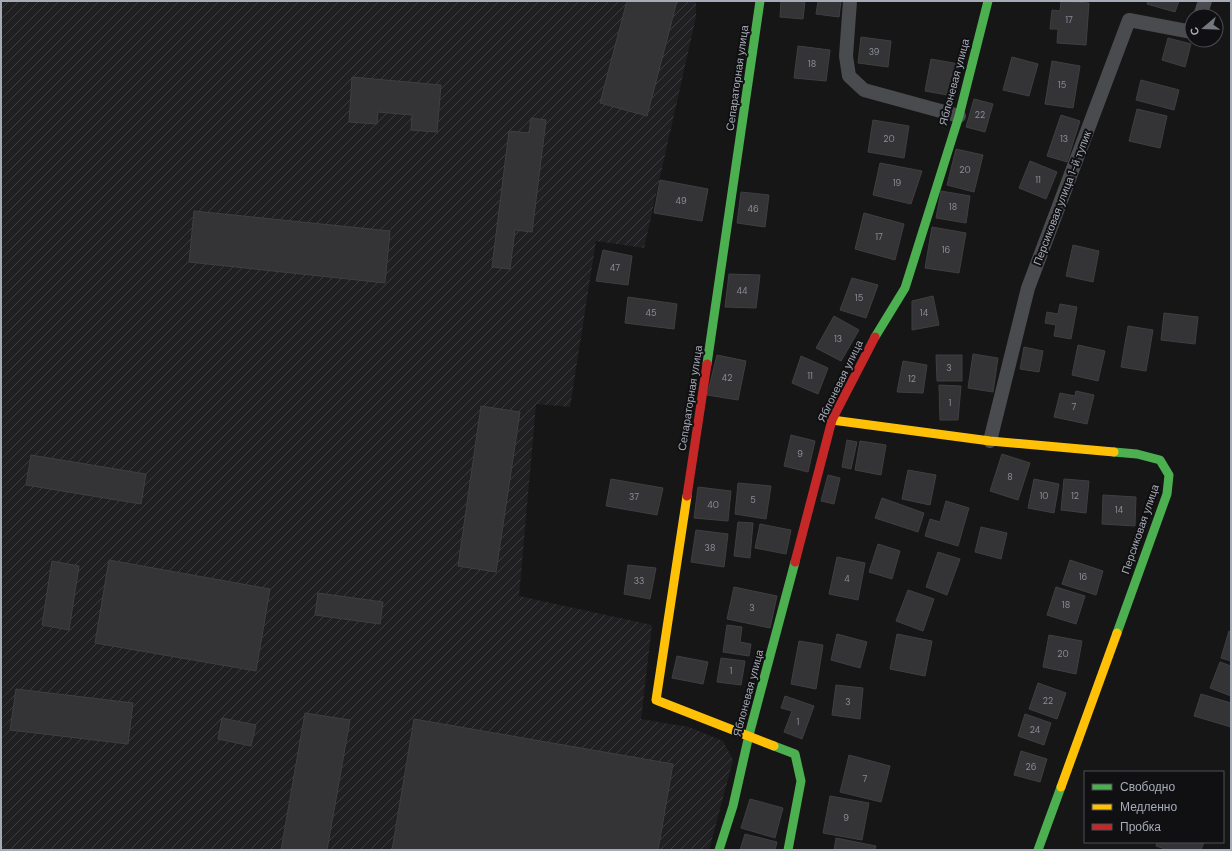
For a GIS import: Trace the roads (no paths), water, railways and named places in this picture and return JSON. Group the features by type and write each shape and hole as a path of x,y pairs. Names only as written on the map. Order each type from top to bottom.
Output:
{"street":[{"name":"Сепараторная улица","path":"748,735 656,700 730,215 760,1"},
{"path":"850,1 846,56 849,76 864,90 958,116"},
{"name":"Яблоневая улица","path":"719,850 733,806 748,735 832,420 866,353 905,288 958,116 988,1"},
{"name":"Персиковая улица 1-й тупик","path":"990,441 1028,288 1129,20 1184,30"},
{"name":"Персиковая улица","path":"832,420 990,441 1137,454 1160,460 1169,475 1167,494 1038,850"},
{"path":"748,735 795,754 801,781 788,850"}]}
